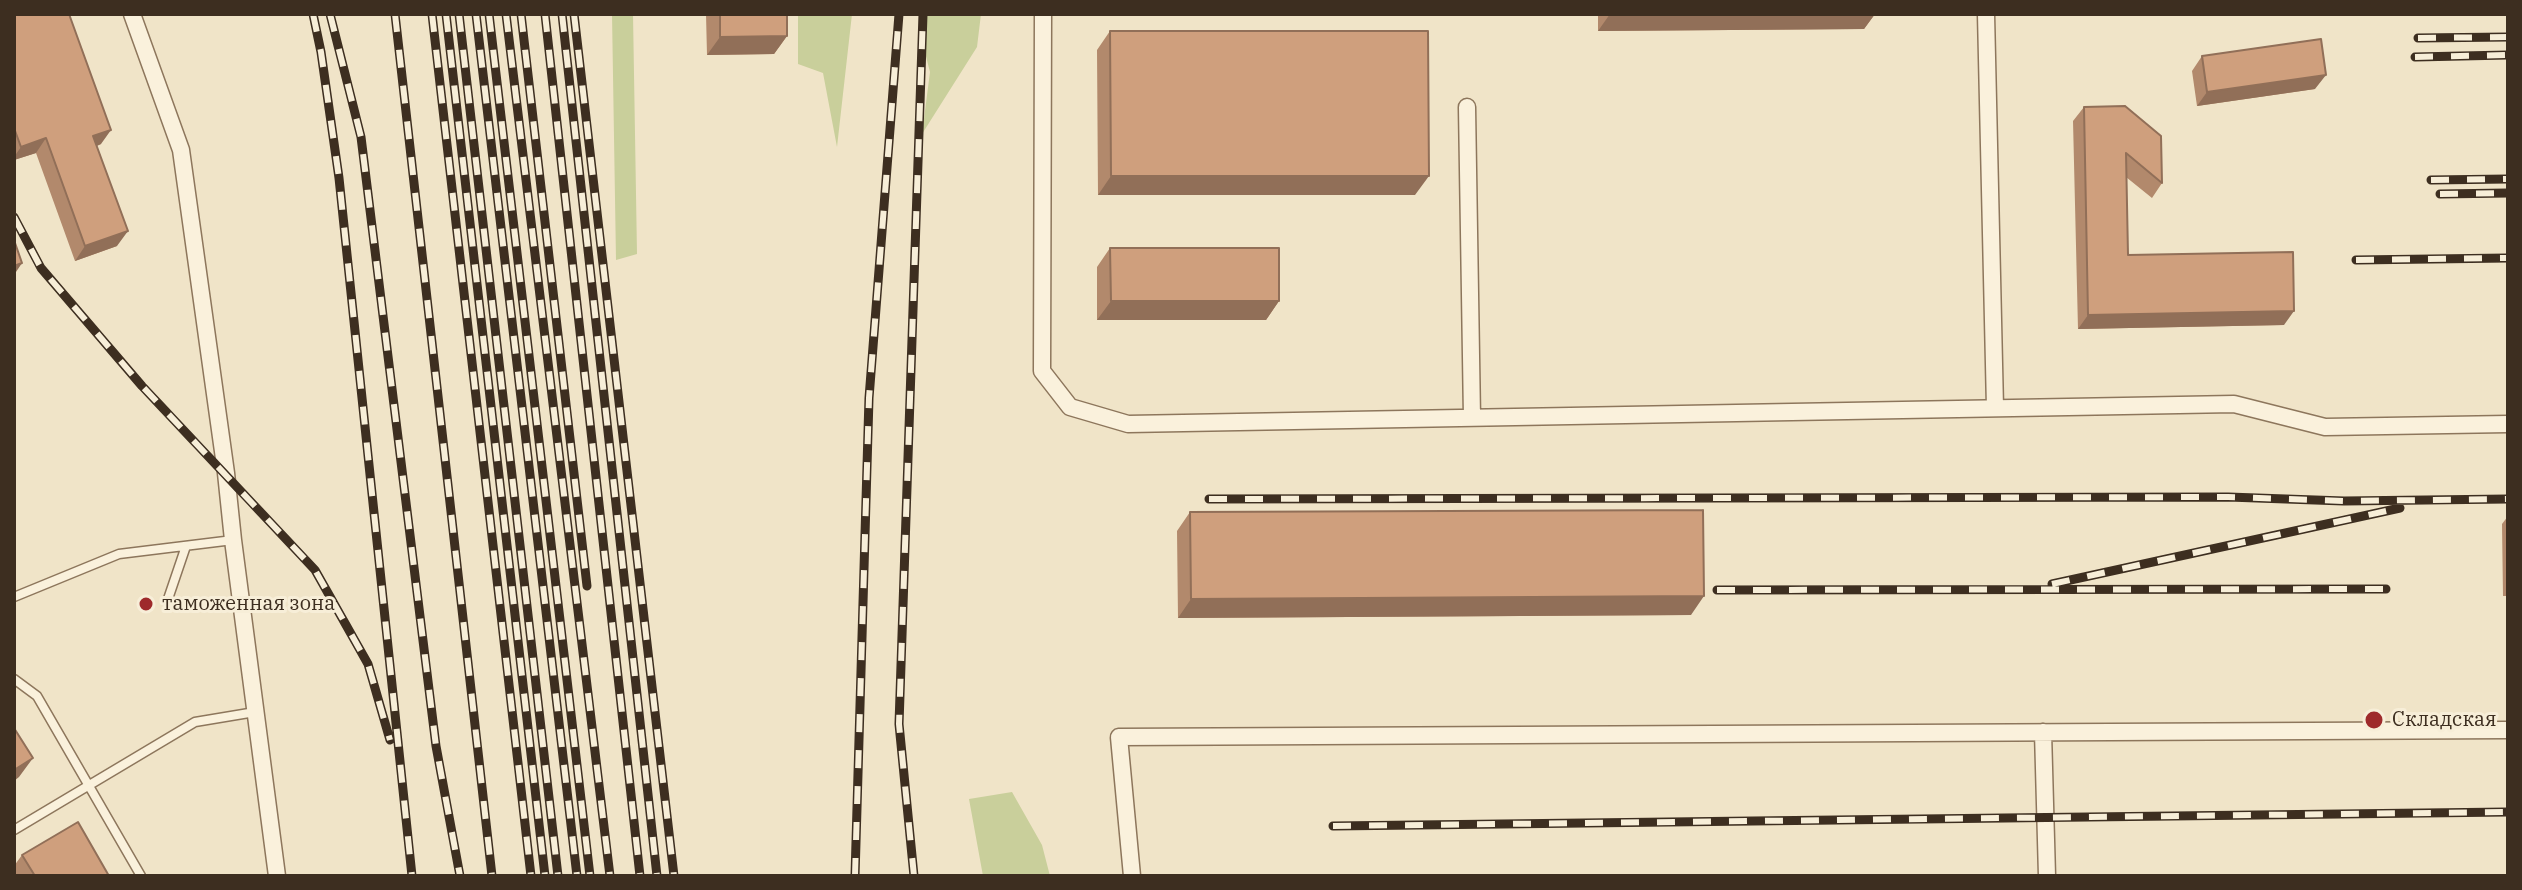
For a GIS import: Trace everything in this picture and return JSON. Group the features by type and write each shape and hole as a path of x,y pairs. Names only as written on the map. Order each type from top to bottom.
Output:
{"street":[{"path":"132,14 181,150 277,876"},
{"path":"1043,14 1042,371 1070,407 1128,424 2234,404 2325,427 2508,424"},
{"path":"1986,14 1995,408"},
{"path":"1467,107 1472,418"},
{"path":"1132,876 1119,737 2508,730"},
{"path":"2043,732 2047,876"}],"lane":[{"path":"14,597 119,554 233,540"},
{"path":"168,599 186,546"},
{"path":"14,679 37,696 141,876"},
{"path":"14,830 195,722 255,712"}],"green space":[{"path":"612,14 633,14 637,254 616,260"},
{"path":"798,14 852,14 837,147 823,73 798,64"},
{"path":"926,14 981,14 977,47 922,134 930,72 923,45"},
{"path":"1012,792 1042,845 1050,876 983,876 969,799"}],"building":[{"path":"14,14 69,14 111,130 93,136 128,231 85,246 46,138 21,147 14,128"},
{"path":"720,14 787,14 787,36 720,37"},
{"path":"1110,31 1428,31 1429,176 1111,176"},
{"path":"2321,39 2326,75 2207,92 2202,56"},
{"path":"2125,106 2161,136 2162,183 2126,153 2128,255 2293,252 2294,311 2088,315 2084,107"},
{"path":"14,240 22,263 14,266"},
{"path":"1110,248 1279,248 1279,301 1111,301"},
{"path":"1703,510 1704,596 1191,599 1190,512"},
{"path":"14,728 33,758 14,770"},
{"path":"78,822 109,876 35,876 22,855"}],"railway":[{"path":"313,14 339,178 412,876"},
{"path":"330,14 361,137 436,746 460,876"},
{"path":"395,14 492,876"},
{"path":"432,14 531,876"},
{"path":"446,14 545,876"},
{"path":"459,14 558,876"},
{"path":"476,14 577,876"},
{"path":"489,14 590,876"},
{"path":"506,14 610,876"},
{"path":"521,14 587,586"},
{"path":"545,14 640,876"},
{"path":"562,14 657,876"},
{"path":"574,14 674,876"},
{"path":"855,876 869,398 899,14"},
{"path":"914,876 899,724 923,14"},
{"path":"2418,38 2508,37"},
{"path":"2415,57 2508,55"},
{"path":"2431,180 2508,179"},
{"path":"2440,194 2508,193"},
{"path":"14,217 41,268 142,386 315,570 368,664 390,740"},
{"path":"2356,260 2508,258"},
{"path":"1209,499 2508,499"},
{"path":"2052,584 2400,508"},
{"path":"1717,590 2386,589"},
{"path":"1333,826 2508,812"}],"place":[{"name":"таможенная зона","path":"146,604"},
{"name":"Складская","path":"2374,720"}]}
